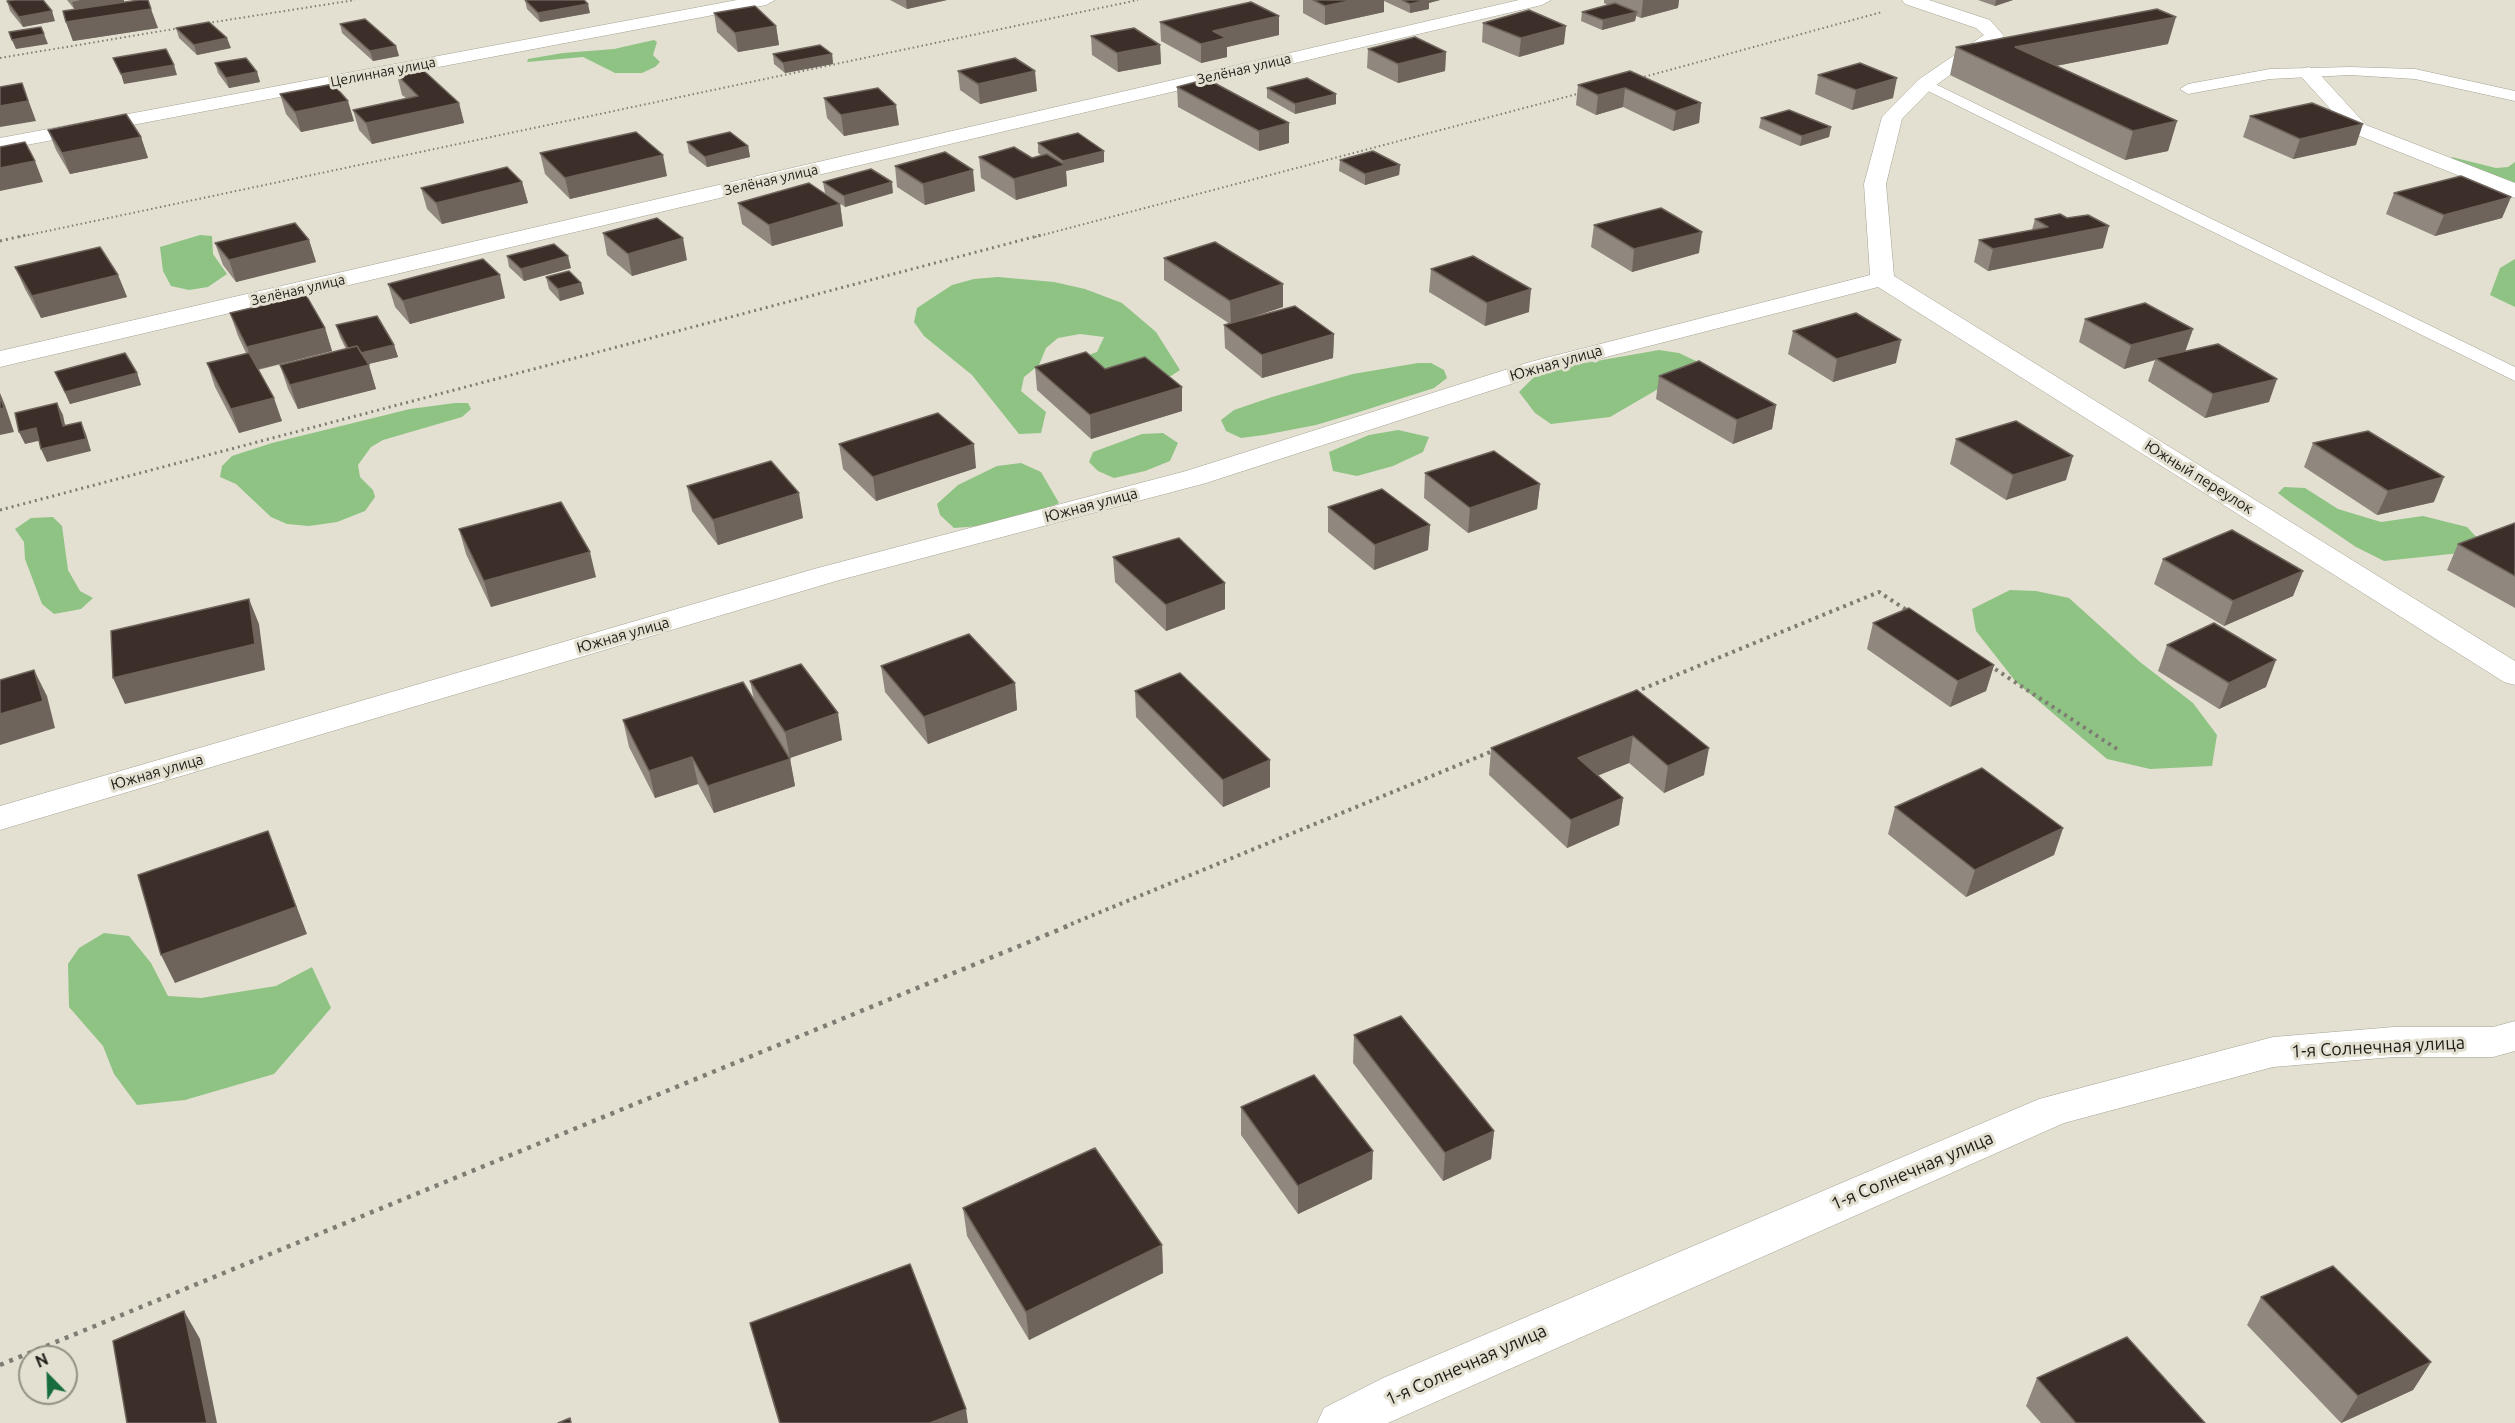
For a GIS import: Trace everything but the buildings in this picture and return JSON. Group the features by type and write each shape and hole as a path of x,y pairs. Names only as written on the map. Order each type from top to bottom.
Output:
{"street":[{"name":"Целинная улица","path":"0,144 766,0"},
{"name":"Зелёная улица","path":"0,360 1542,0"},
{"path":"1882,279 1875,184 1892,117 1925,84 1995,36 1983,24 1914,1"},
{"path":"2308,73 2359,129 2515,191"},
{"name":"Южный переулок","path":"1882,279 2515,675"},
{"name":"Южная улица","path":"0,818 825,575 1196,477 1539,367 1882,279"},
{"name":"1-я Солнечная улица","path":"1341,1423 1410,1389 2054,1110 2273,1052 2394,1042 2493,1042 2515,1036"}],"lane":[{"path":"2188,89 2270,74 2415,74 2515,96"},
{"path":"1925,84 2515,375"}],"path":[{"path":"206,24 355,0"},
{"path":"0,241 1138,0"},
{"path":"1636,79 1914,1"},
{"path":"0,58 183,27"},
{"path":"0,510 1590,91"},
{"path":"1624,697 1878,592 1918,618"},
{"path":"1986,663 2117,749"},
{"path":"0,1365 1503,747"}],"green space":[{"path":"654,40 657,42 653,55 660,62 642,73 615,73 583,57 527,62 528,59 563,53 614,49"},
{"path":"2452,157 2496,168 2508,167 2515,162 2515,186 2452,162"},
{"path":"200,235 212,236 213,254 227,274 208,287 189,290 171,286 163,271 160,247"},
{"path":"2515,259 2515,307 2490,295 2500,268"},
{"path":"998,277 1054,282 1085,289 1122,303 1156,332 1180,370 1171,376 1159,378 1066,363 1097,352 1104,337 1080,334 1058,338 1046,348 1039,365 1024,377 1021,391 1046,412 1041,433 1019,434 972,375 924,336 914,322 917,308 952,285 974,279"},
{"path":"1659,350 1679,353 1696,361 1703,370 1665,385 1610,417 1551,424 1535,413 1519,392 1535,376 1574,365"},
{"path":"1418,363 1431,363 1444,370 1447,378 1434,388 1356,413 1316,425 1264,435 1241,438 1226,431 1221,420 1234,410 1272,397 1353,374"},
{"path":"468,403 471,409 462,417 383,440 371,447 358,465 360,477 373,490 375,497 365,511 337,522 309,526 287,524 271,517 236,484 220,477 222,466 232,456 272,443 410,409"},
{"path":"1398,430 1429,437 1423,452 1393,466 1357,476 1333,471 1329,452 1369,435"},
{"path":"1163,433 1178,443 1170,461 1145,471 1114,478 1098,471 1089,462 1093,452 1142,434"},
{"path":"1021,463 1041,472 1059,503 1040,512 980,526 954,528 940,515 937,504 958,485 997,466"},
{"path":"2284,487 2305,488 2338,509 2381,522 2423,516 2467,527 2480,541 2460,553 2384,561 2356,547 2291,503 2278,493"},
{"path":"53,517 62,526 68,570 80,591 93,598 81,609 54,614 42,604 25,559 24,542 15,529 31,518"},
{"path":"2010,590 2036,591 2069,598 2140,662 2193,703 2217,735 2212,766 2150,769 2107,759 2016,682 1976,631 1972,609"},
{"path":"104,933 129,936 151,963 168,996 201,998 276,986 312,967 331,1008 274,1074 185,1100 137,1105 114,1074 103,1046 69,1007 68,964 79,948"}]}
